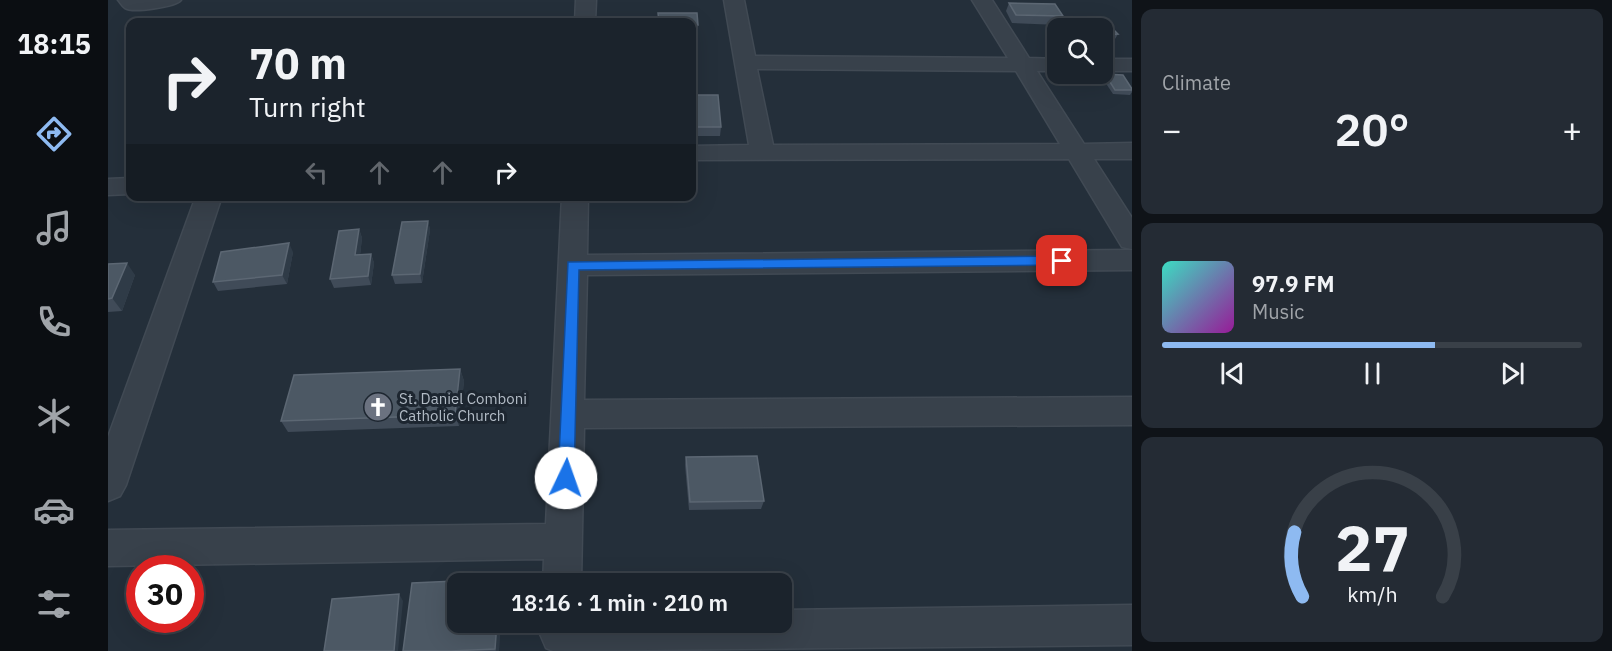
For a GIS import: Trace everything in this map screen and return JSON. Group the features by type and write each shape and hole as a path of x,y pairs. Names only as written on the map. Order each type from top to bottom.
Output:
{"street":[{"path":"128,0 132,4 171,0"},
{"path":"585,18 586,0"},
{"path":"734,0 762,152"},
{"path":"982,0 1132,240"},
{"path":"745,62 1047,65"},
{"path":"1113,65 1132,65"},
{"path":"696,153 1132,150"},
{"path":"108,187 126,186"},
{"path":"108,485 114,447 207,201"},
{"path":"562,573 575,201"},
{"path":"573,265 1132,260"},
{"path":"569,414 1132,411"},
{"path":"108,548 563,541"},
{"path":"560,636 1132,625"}],"building":[{"path":"1009,3 1055,4 1063,16 1016,15"},
{"path":"658,13 697,13 698,25 696,25 696,18 659,18"},
{"path":"1113,74 1123,75 1132,89 1132,90 1115,90 1111,84"},
{"path":"696,95 718,95 721,127 696,127"},
{"path":"428,221 420,274 392,275 402,222"},
{"path":"359,229 355,255 371,254 368,276 330,279 339,231"},
{"path":"289,243 282,275 213,282 221,252"},
{"path":"127,263 112,298 108,299 108,264"},
{"name":"St. Daniel Comboni Catholic Church","path":"460,369 455,415 281,421 294,375"},
{"path":"757,456 764,501 690,502 686,457"},
{"path":"447,581 447,633 496,633 495,649 403,651 412,583"},
{"path":"399,594 394,651 324,651 332,599"}],"place":[{"name":"St. Daniel Comboni Catholic Church","path":"378,407"}],"route":[{"path":"566,478 573,265 1062,261"}]}
